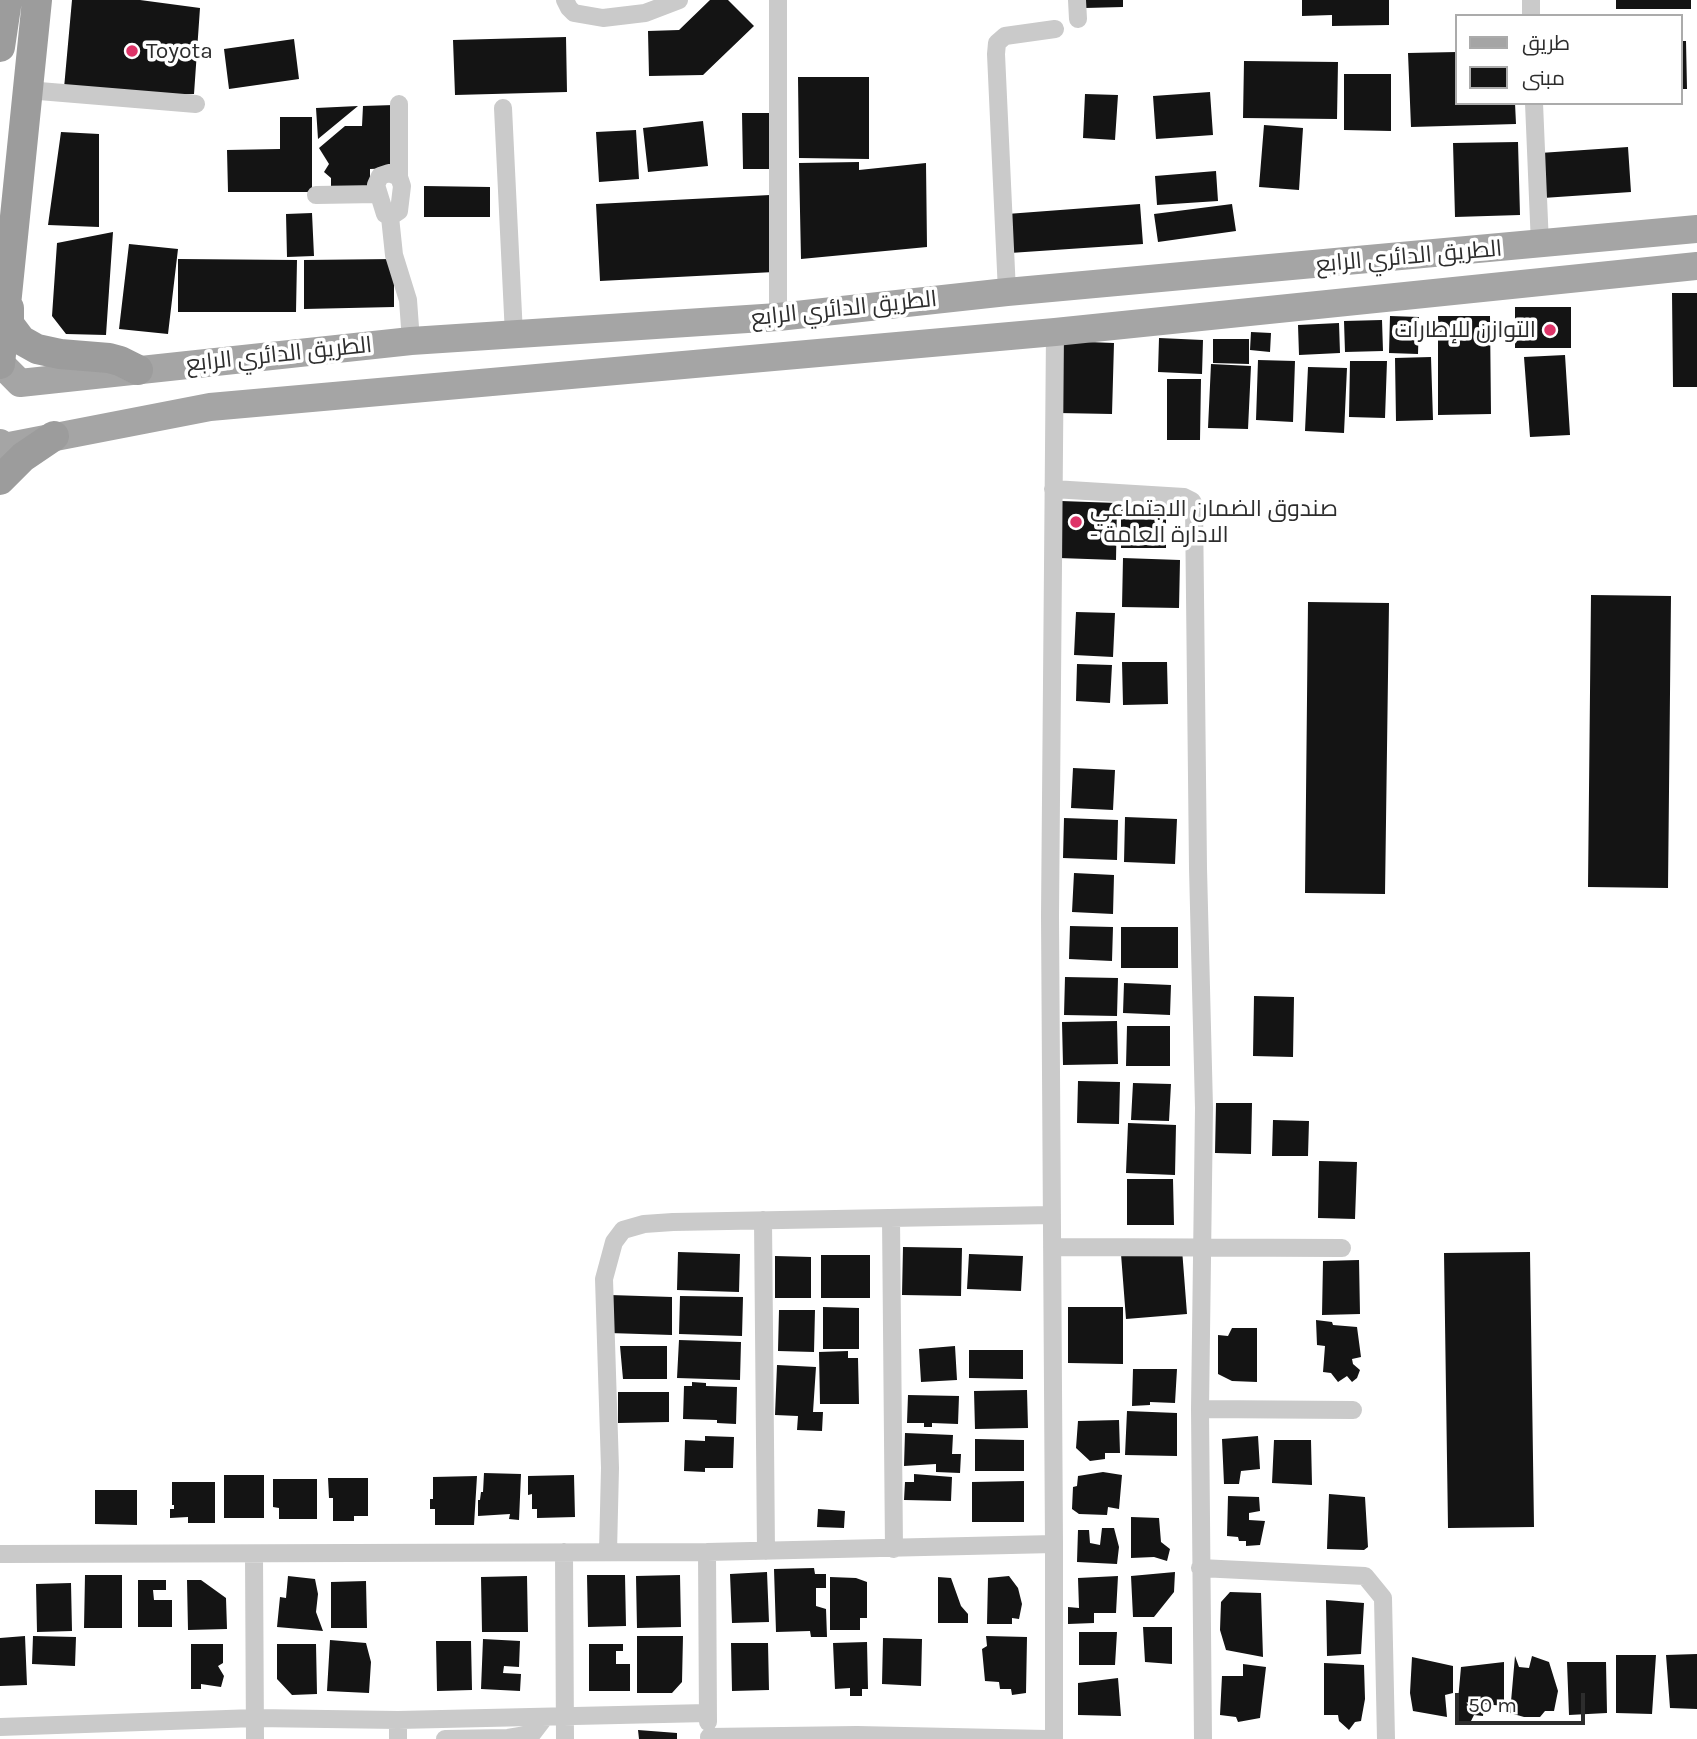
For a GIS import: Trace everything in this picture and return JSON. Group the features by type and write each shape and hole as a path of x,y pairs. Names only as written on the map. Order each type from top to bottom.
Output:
{"highway":[{"path":"0,47 7,0"},
{"path":"0,363 4,284 37,0"},
{"path":"4,284 9,324 21,340 37,349 60,354 120,360 138,370"},
{"path":"0,480 23,457 54,436"}],"main road":[{"name":"الطريق الدائري الرابع","path":"0,363 20,383 411,341 778,317 1007,292 1697,229"},
{"path":"1653,271 1661,263 1665,251 1660,238 1654,233"},
{"name":"الطريق الدائري الرابع","path":"0,443 4,446 200,408 1055,332 1697,267"},
{"path":"196,363 200,408"}],"street":[{"path":"565,0 575,13 603,18 645,13 679,0"},
{"path":"778,0 778,317"},
{"path":"1077,0 1078,19"},
{"path":"1007,292 997,43 1005,36 1055,29"},
{"path":"27,90 196,104"},
{"path":"390,217 399,211 402,186 399,177 399,104"},
{"path":"1534,105 1539,245"},
{"path":"503,108 514,335"},
{"path":"390,217 385,214 376,185 380,176 389,173 399,177"},
{"path":"316,195 378,194"},
{"path":"390,217 394,256 408,300 411,341"},
{"path":"1054,1739 1050,902 1055,332"},
{"path":"1054,489 1184,497 1194,505 1204,1108 1200,1409 1203,1739"},
{"path":"608,1552 610,1468 604,1279 614,1242 623,1230 644,1224 1052,1215"},
{"path":"891,1218 894,1549"},
{"path":"763,1220 766,1551"},
{"path":"1052,1247 1342,1248"},
{"path":"1200,1409 1353,1410"},
{"path":"0,1554 707,1552 1054,1544"},
{"path":"564,1552 565,1739"},
{"path":"707,1552 709,1738 857,1735 1046,1739"},
{"path":"254,1555 255,1739"},
{"path":"1200,1568 1365,1576 1383,1598 1386,1739"},
{"path":"0,1727 123,1731 255,1718 398,1720 707,1713"},
{"path":"445,1739 508,1738 533,1734 545,1717"},
{"path":"398,1720 398,1739"}],"building":[{"name":"Toyota","path":"72,0 140,0 200,8 194,94 63,99"},
{"path":"710,0 728,0 754,26 703,75 649,76 648,31 679,30"},
{"path":"1085,0 1123,0 1123,7 1085,8"},
{"path":"1302,0 1389,0 1389,25 1332,26 1332,15 1302,16"},
{"path":"1616,0 1691,0 1691,9 1616,9"},
{"path":"566,37 567,92 455,95 453,40"},
{"path":"294,39 299,79 229,89 224,49"},
{"path":"1683,41 1686,41 1687,89 1683,89"},
{"path":"1456,52 1456,105 1515,105 1516,124 1411,127 1408,53"},
{"path":"1244,61 1338,62 1337,119 1243,118"},
{"path":"1344,74 1391,74 1391,131 1344,130"},
{"path":"798,77 869,77 869,159 799,158"},
{"path":"1210,92 1213,135 1156,139 1153,96"},
{"path":"1085,94 1118,95 1115,140 1083,138"},
{"path":"394,105 395,168 370,169 370,190 331,192 331,178 324,172 329,164 319,148 345,126 362,126 363,106"},
{"path":"358,106 318,139 316,108"},
{"path":"742,113 769,113 769,169 743,169"},
{"path":"280,117 312,117 312,192 228,192 227,150 280,149"},
{"path":"703,121 708,166 648,172 643,128"},
{"path":"1264,125 1303,128 1299,190 1259,187"},
{"path":"636,130 639,179 599,182 596,132"},
{"path":"61,132 99,134 99,227 48,225"},
{"path":"1518,142 1520,215 1455,217 1453,143"},
{"path":"1628,147 1631,192 1543,198 1540,153"},
{"path":"859,162 859,170 926,163 927,247 801,259 799,163"},
{"path":"1216,171 1218,201 1157,205 1155,176"},
{"path":"424,186 490,187 490,217 424,217"},
{"path":"770,195 774,272 600,281 596,204"},
{"path":"1140,204 1143,244 1010,253 1007,214"},
{"path":"1232,204 1236,231 1158,242 1154,214"},
{"path":"312,213 314,256 287,257 286,214"},
{"path":"113,232 106,335 66,334 52,316 57,243"},
{"path":"129,244 178,249 168,334 119,329"},
{"path":"178,259 297,260 296,312 178,312"},
{"path":"394,259 394,307 304,309 304,260"},
{"path":"1672,293 1697,293 1697,387 1673,387"},
{"path":"1515,307 1571,307 1571,348 1515,348"},
{"path":"1390,316 1419,317 1418,354 1389,353"},
{"path":"1438,316 1490,316 1491,414 1438,415"},
{"path":"1382,320 1383,351 1345,352 1344,321"},
{"path":"1339,323 1340,353 1299,355 1298,325"},
{"path":"1251,332 1271,333 1270,352 1250,350"},
{"path":"1159,338 1203,340 1202,374 1158,372"},
{"path":"1213,339 1249,339 1249,364 1213,363"},
{"path":"1060,341 1114,343 1112,414 1058,413"},
{"path":"1565,355 1570,435 1530,437 1524,357"},
{"path":"1431,357 1433,420 1396,421 1395,358"},
{"path":"1258,360 1295,361 1293,422 1256,420"},
{"path":"1350,361 1387,361 1385,418 1349,417"},
{"path":"1211,364 1251,366 1248,429 1208,428"},
{"path":"1308,367 1347,368 1344,433 1305,431"},
{"path":"1167,379 1201,379 1200,440 1167,440"},
{"path":"1061,501 1117,503 1116,560 1059,558"},
{"path":"1121,501 1166,501 1166,548 1121,548"},
{"path":"1123,558 1180,560 1179,608 1122,607"},
{"path":"1591,595 1671,596 1668,888 1588,887"},
{"path":"1308,602 1389,603 1385,894 1305,893"},
{"path":"1076,612 1115,613 1113,657 1074,655"},
{"path":"1122,662 1167,662 1168,704 1123,705"},
{"path":"1077,664 1112,665 1110,703 1076,701"},
{"path":"1073,768 1115,770 1113,810 1071,808"},
{"path":"1125,817 1177,819 1175,864 1124,862"},
{"path":"1064,818 1118,820 1117,860 1063,858"},
{"path":"1074,873 1114,875 1113,914 1072,912"},
{"path":"1070,926 1113,927 1112,961 1069,959"},
{"path":"1121,927 1178,927 1178,968 1121,968"},
{"path":"1065,977 1118,978 1117,1016 1064,1015"},
{"path":"1124,983 1171,985 1170,1015 1123,1013"},
{"path":"1254,996 1294,997 1293,1057 1253,1056"},
{"path":"1117,1021 1118,1064 1063,1065 1062,1022"},
{"path":"1127,1026 1170,1026 1170,1066 1126,1066"},
{"path":"1078,1081 1120,1082 1119,1124 1077,1123"},
{"path":"1133,1083 1171,1084 1169,1121 1131,1120"},
{"path":"1216,1103 1252,1103 1251,1154 1215,1153"},
{"path":"1273,1120 1309,1121 1308,1156 1272,1156"},
{"path":"1128,1123 1176,1125 1175,1175 1126,1173"},
{"path":"1319,1161 1357,1162 1355,1219 1318,1218"},
{"path":"1127,1179 1173,1179 1174,1225 1127,1225"},
{"path":"903,1247 962,1248 961,1296 902,1295"},
{"path":"1182,1249 1187,1314 1126,1319 1121,1254"},
{"path":"678,1252 740,1254 739,1292 677,1290"},
{"path":"1530,1252 1534,1527 1448,1528 1444,1253"},
{"path":"969,1254 1023,1256 1021,1291 967,1289"},
{"path":"821,1255 870,1255 870,1298 821,1298"},
{"path":"775,1256 811,1257 811,1298 775,1298"},
{"path":"1359,1260 1360,1314 1322,1315 1323,1261"},
{"path":"610,1295 672,1297 672,1335 609,1333"},
{"path":"680,1296 743,1297 742,1336 679,1334"},
{"path":"823,1307 859,1308 859,1349 823,1349"},
{"path":"1068,1307 1123,1307 1123,1364 1068,1363"},
{"path":"779,1310 815,1310 814,1352 778,1351"},
{"path":"1316,1320 1357,1327 1361,1357 1352,1359 1353,1364 1360,1370 1352,1382 1347,1376 1338,1382 1331,1373 1323,1372 1325,1346 1317,1345"},
{"path":"1232,1328 1257,1328 1257,1382 1232,1381 1218,1374 1218,1335 1228,1336"},
{"path":"679,1340 741,1342 740,1380 677,1378"},
{"path":"620,1346 667,1346 667,1379 623,1379"},
{"path":"955,1346 957,1380 921,1382 919,1349"},
{"path":"969,1350 1023,1350 1023,1379 969,1378"},
{"path":"848,1351 848,1358 858,1358 859,1404 820,1404 819,1352"},
{"path":"777,1365 816,1367 813,1412 823,1412 822,1431 797,1430 798,1416 775,1415"},
{"path":"1133,1369 1177,1369 1175,1403 1150,1402 1150,1405 1132,1406"},
{"path":"692,1382 706,1383 706,1386 737,1387 736,1424 717,1423 717,1420 683,1419 684,1386 692,1386"},
{"path":"1027,1390 1028,1428 975,1429 974,1391"},
{"path":"618,1392 669,1392 669,1422 618,1423"},
{"path":"908,1395 959,1396 958,1424 932,1423 932,1427 924,1427 924,1423 907,1423"},
{"path":"1127,1411 1177,1413 1177,1456 1125,1455"},
{"path":"1119,1420 1120,1453 1105,1453 1105,1459 1090,1461 1076,1448 1078,1421"},
{"path":"905,1433 953,1435 952,1454 961,1454 960,1473 936,1472 936,1464 904,1466"},
{"path":"705,1436 734,1437 733,1468 705,1468 705,1472 684,1471 685,1440 705,1441"},
{"path":"1258,1436 1260,1469 1241,1471 1239,1484 1224,1484 1222,1439"},
{"path":"975,1439 1024,1440 1024,1471 975,1471"},
{"path":"1274,1440 1311,1440 1312,1485 1272,1483"},
{"path":"1103,1472 1122,1475 1119,1509 1108,1507 1107,1515 1079,1514 1072,1509 1073,1487 1077,1486 1078,1476"},
{"path":"484,1473 521,1474 519,1520 509,1519 510,1514 478,1516 478,1500 483,1492"},
{"path":"914,1474 952,1477 951,1501 904,1500 905,1482 914,1482"},
{"path":"224,1475 264,1475 264,1518 224,1518"},
{"path":"574,1475 575,1517 537,1518 537,1509 532,1509 532,1494 528,1495 528,1476"},
{"path":"477,1476 474,1525 435,1525 435,1509 430,1509 433,1477"},
{"path":"328,1478 368,1478 368,1516 354,1516 354,1521 333,1521 333,1498 329,1498"},
{"path":"273,1479 317,1479 317,1519 279,1519 279,1508 273,1507"},
{"path":"1024,1481 1024,1522 972,1522 972,1482"},
{"path":"172,1482 215,1482 215,1523 188,1523 188,1517 170,1518 170,1509 174,1509"},
{"path":"95,1490 137,1490 137,1525 95,1524"},
{"path":"1329,1494 1365,1497 1368,1547 1364,1550 1327,1549"},
{"path":"1228,1496 1259,1497 1260,1511 1249,1513 1249,1520 1265,1521 1260,1545 1246,1546 1246,1541 1227,1536"},
{"path":"818,1509 845,1511 844,1528 817,1527"},
{"path":"1131,1517 1159,1518 1161,1542 1170,1549 1167,1561 1154,1557 1131,1558"},
{"path":"1102,1528 1114,1528 1119,1547 1117,1564 1077,1562 1078,1530 1089,1530 1090,1543 1100,1545"},
{"path":"814,1568 815,1574 826,1574 826,1588 816,1588 816,1606 826,1609 827,1637 811,1637 810,1631 776,1632 774,1569"},
{"path":"767,1572 769,1622 732,1623 730,1574"},
{"path":"1175,1572 1174,1592 1154,1617 1133,1617 1131,1576"},
{"path":"85,1575 122,1575 122,1628 84,1628"},
{"path":"587,1575 625,1575 626,1626 588,1627"},
{"path":"680,1575 681,1627 637,1628 636,1576"},
{"path":"288,1576 315,1579 318,1594 316,1612 323,1631 277,1627 280,1597 286,1598"},
{"path":"527,1576 528,1632 482,1632 481,1577"},
{"path":"1009,1576 1018,1588 1022,1604 1019,1619 1012,1618 1012,1624 987,1624 988,1578"},
{"path":"1118,1576 1116,1613 1094,1613 1094,1623 1068,1624 1068,1607 1079,1608 1078,1578"},
{"path":"830,1577 856,1578 867,1582 867,1618 860,1618 860,1630 830,1630"},
{"path":"938,1577 951,1578 961,1606 968,1614 968,1623 938,1623"},
{"path":"138,1580 166,1580 166,1590 153,1590 154,1600 172,1600 172,1627 138,1627"},
{"path":"187,1580 201,1580 226,1598 227,1629 188,1630"},
{"path":"366,1581 367,1628 331,1628 331,1582"},
{"path":"71,1583 72,1631 37,1632 36,1584"},
{"path":"1230,1592 1261,1593 1263,1657 1226,1650 1220,1630 1221,1602"},
{"path":"1326,1600 1364,1603 1361,1654 1327,1656"},
{"path":"1143,1627 1172,1627 1172,1664 1145,1662"},
{"path":"1079,1632 1117,1632 1115,1665 1079,1665"},
{"path":"25,1636 27,1685 0,1686 0,1638"},
{"path":"33,1636 76,1637 75,1666 32,1664"},
{"path":"637,1636 683,1636 682,1682 672,1693 637,1693"},
{"path":"986,1636 1027,1637 1026,1693 1012,1695 1011,1689 1000,1689 999,1682 985,1681 982,1649 987,1646"},
{"path":"883,1638 922,1639 921,1686 882,1684"},
{"path":"483,1639 520,1641 519,1667 504,1666 503,1673 521,1674 520,1691 481,1689"},
{"path":"330,1640 366,1643 371,1662 369,1693 327,1691"},
{"path":"436,1641 471,1641 472,1690 437,1691"},
{"path":"867,1642 868,1689 862,1689 862,1696 850,1696 850,1688 835,1689 833,1643"},
{"path":"731,1643 768,1643 769,1690 732,1691"},
{"path":"191,1644 223,1644 223,1663 218,1666 224,1676 221,1687 201,1684 201,1689 191,1689"},
{"path":"277,1644 316,1644 317,1694 292,1695 277,1679"},
{"path":"589,1644 623,1644 623,1651 616,1651 616,1664 630,1664 630,1691 589,1691"},
{"path":"1697,1654 1697,1709 1670,1708 1666,1655"},
{"path":"1616,1655 1656,1655 1652,1714 1616,1713"},
{"path":"1515,1656 1519,1667 1529,1668 1532,1656 1549,1662 1558,1691 1554,1711 1545,1711 1540,1717 1524,1717 1510,1713"},
{"path":"1412,1657 1453,1666 1453,1693 1445,1695 1447,1717 1413,1711 1410,1693"},
{"path":"1504,1662 1504,1706 1484,1704 1483,1716 1474,1715 1471,1721 1456,1723 1461,1667"},
{"path":"1567,1662 1606,1662 1607,1713 1569,1715"},
{"path":"1324,1663 1364,1665 1365,1699 1361,1721 1355,1722 1349,1730 1339,1721 1338,1715 1324,1715"},
{"path":"1243,1664 1266,1667 1260,1718 1238,1722 1236,1717 1220,1715 1222,1676 1243,1676"},
{"path":"1118,1678 1121,1716 1078,1715 1078,1683"},
{"path":"638,1730 677,1733 677,1739 639,1739"}],"place":[{"name":"Toyota","path":"132,51"},
{"name":"التوازن للإطارات","path":"1550,330"},
{"name":"صندوق الضمان الاجتماعي - الادارة العامة","path":"1076,522"}]}
